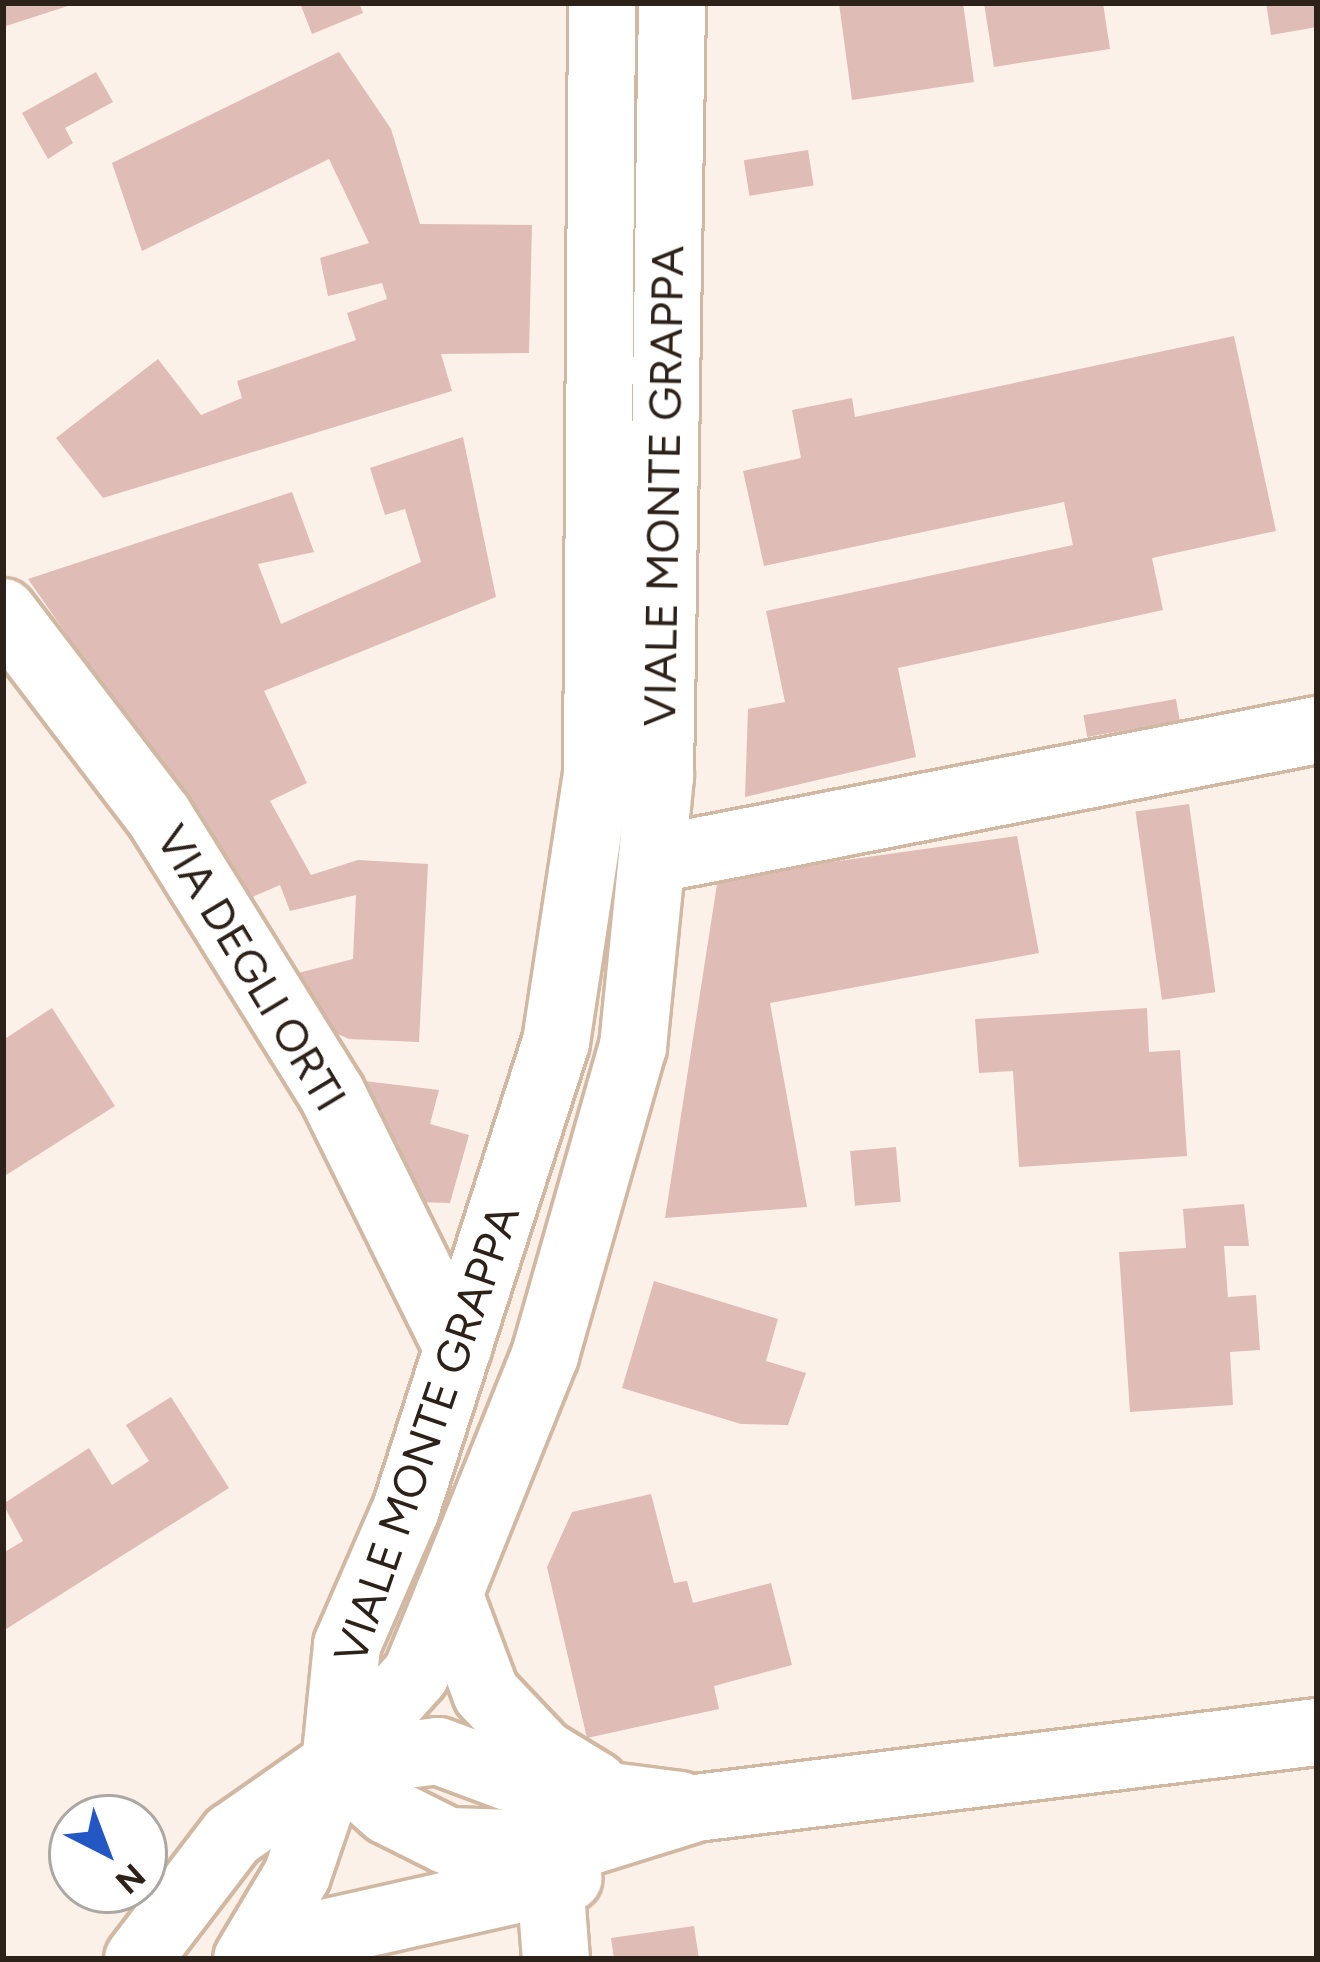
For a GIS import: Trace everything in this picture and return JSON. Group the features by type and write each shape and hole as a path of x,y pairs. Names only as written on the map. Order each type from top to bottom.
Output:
{"street":[{"name":"VIALE MONTE GRAPPA","path":"335,1764 347,1645 458,1349 556,1042 597,774 602,3"},
{"name":"VIALE MONTE GRAPPA","path":"335,1764 416,1674 545,1355 633,1047 652,860 672,3"},
{"name":"VIA DEGLI ORTI","path":"3,612 159,816 332,1094 458,1349"},
{"path":"652,860 1317,730"},
{"path":"449,1594 486,1694 543,1753 609,1793"},
{"path":"335,1764 388,1810 448,1841 578,1845 696,1808 1317,1732"},
{"path":"138,1959 232,1836 335,1764 438,1751 532,1786 696,1808"},
{"path":"247,1959 297,1875 335,1764"},
{"path":"281,1959 310,1936 752,1835 829,1793"},
{"path":"550,1880 556,1959"}],"building":[{"path":"3,3 73,3 74,4 3,27"},
{"path":"300,3 359,3 363,13 312,34"},
{"path":"839,3 963,3 974,82 852,100"},
{"path":"984,3 1103,3 1110,49 994,67"},
{"path":"1266,3 1317,3 1317,27 1271,35"},
{"path":"339,52 391,129 420,224 532,225 529,353 441,354 452,391 103,498 56,438 158,359 201,415 242,398 237,381 356,340 347,313 387,299 382,283 328,296 320,258 369,243 329,159 142,251 112,163"},
{"path":"96,72 113,102 65,128 73,143 48,159 22,113"},
{"path":"808,150 814,186 749,196 744,160"},
{"path":"1234,336 1276,531 1152,558 1163,610 898,668 916,757 745,797 748,709 785,702 766,611 1073,545 1064,502 764,566 743,471 801,458 792,410 852,398 855,417"},
{"path":"463,437 496,597 264,691 307,783 270,801 311,875 358,860 428,864 419,1042 349,1039 331,1031 298,973 353,959 356,895 290,911 280,885 250,898 28,579 292,492 314,552 258,564 281,624 421,562 405,509 385,515 370,468"},
{"path":"1176,699 1180,721 1087,737 1083,715"},
{"path":"1189,804 1215,992 1162,1000 1136,812"},
{"path":"1017,836 1039,953 770,1003 807,1207 665,1218 718,878"},
{"path":"52,1008 115,1106 3,1177 3,1040"},
{"path":"1147,1008 1149,1052 1180,1050 1187,1156 1019,1167 1013,1071 979,1073 975,1019"},
{"path":"356,1080 439,1090 430,1124 469,1135 450,1203 412,1202"},
{"path":"896,1147 901,1202 855,1206 850,1151"},
{"path":"1244,1204 1249,1246 1224,1246 1228,1297 1256,1295 1260,1350 1230,1352 1233,1405 1130,1412 1119,1252 1186,1248 1183,1209"},
{"path":"654,1281 778,1319 766,1361 806,1373 788,1425 741,1424 622,1388"},
{"path":"171,1397 229,1488 3,1631 3,1553 23,1541 3,1504 89,1448 112,1485 149,1461 126,1425"},
{"path":"651,1494 674,1583 687,1581 693,1603 771,1583 792,1665 714,1686 719,1709 587,1738 547,1567 572,1512"},
{"path":"694,1926 699,1959 614,1959 611,1938"}]}
